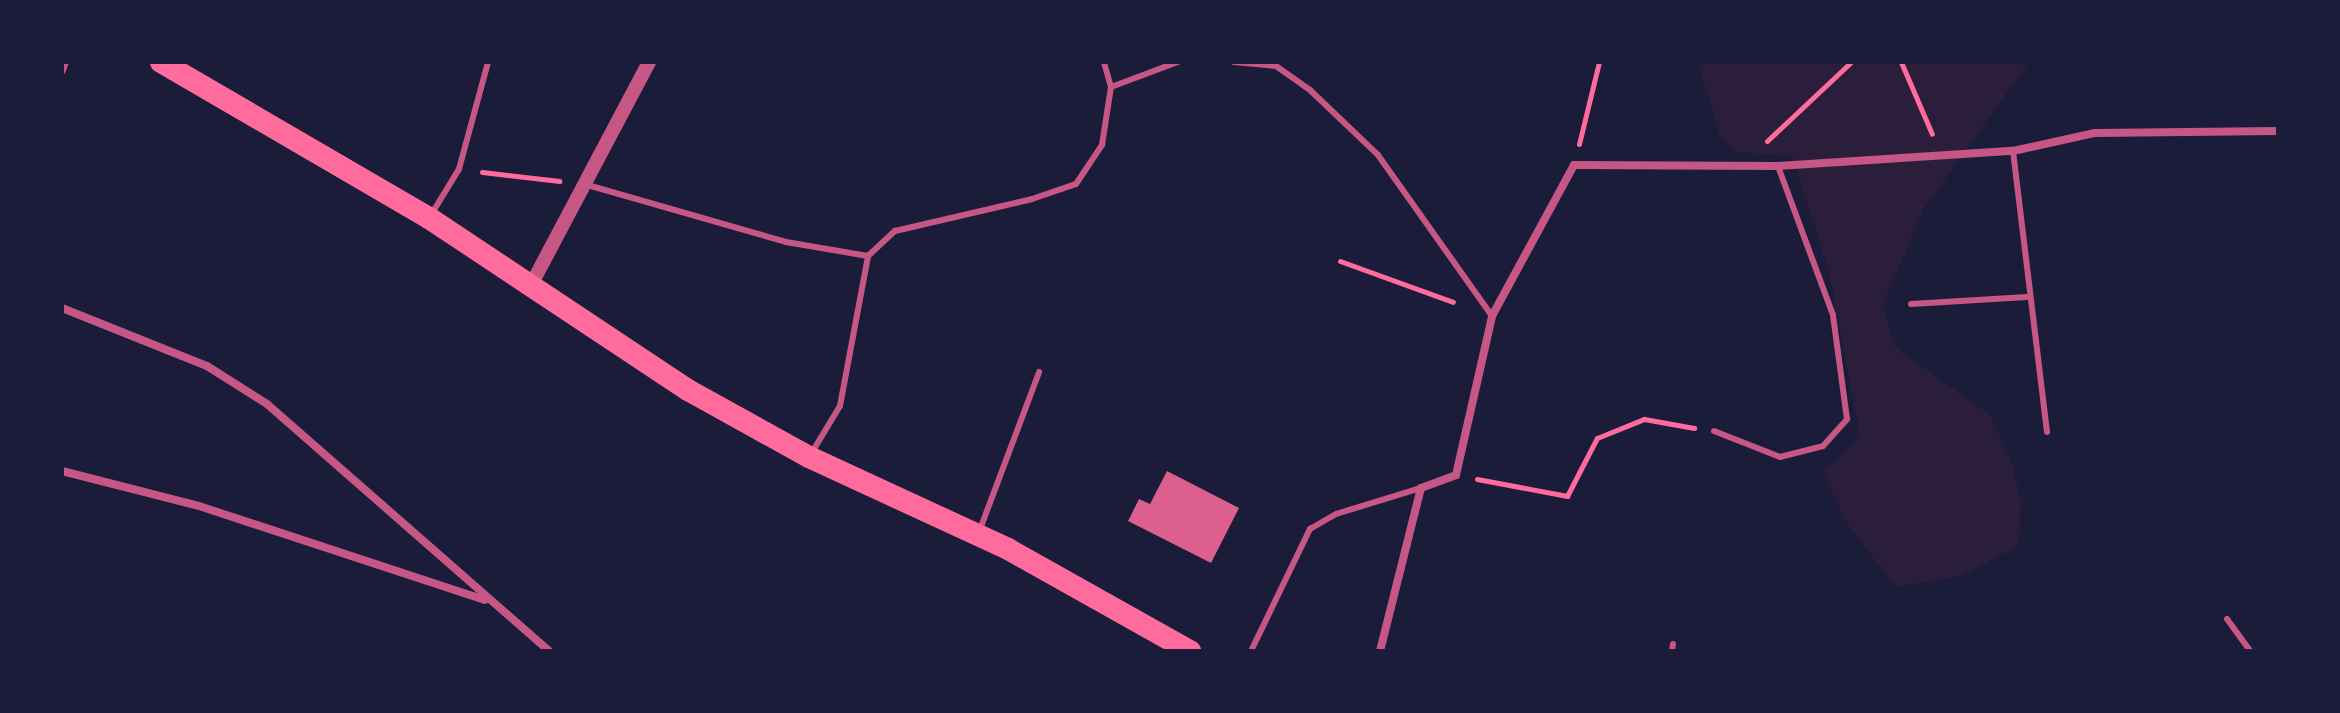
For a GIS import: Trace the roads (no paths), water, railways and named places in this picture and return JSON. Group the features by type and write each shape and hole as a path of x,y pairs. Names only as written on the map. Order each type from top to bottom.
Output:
{"highway":[{"path":"161,62 429,218 688,390 809,457 978,535 1190,651"}],"street":[{"path":"62,70 65,62"},
{"path":"530,287 649,62"},
{"path":"1380,651 1421,488 1456,475 1492,316 1574,165 1778,166 1943,158 2013,151 2095,133 2278,131"},
{"path":"62,308 207,366 267,404 489,602 549,651"},
{"path":"62,471 199,506 489,602"}],"lane":[{"path":"429,218 459,169 488,62"},
{"path":"809,457 840,406 868,256 895,231 1076,184 1102,145 1111,87 1104,62"},
{"path":"1111,87 1178,62"},
{"path":"1234,62 1276,66 1310,90 1378,155 1492,316"},
{"path":"2013,151 2027,297 2047,432"},
{"path":"1714,431 1780,457 1823,446 1847,419 1833,315 1778,166"},
{"path":"584,184 786,242 868,256"},
{"path":"1911,304 2027,297"},
{"path":"978,535 1039,372"},
{"path":"1251,651 1310,529 1336,514 1421,488"},
{"path":"2227,619 2250,651"}]}
